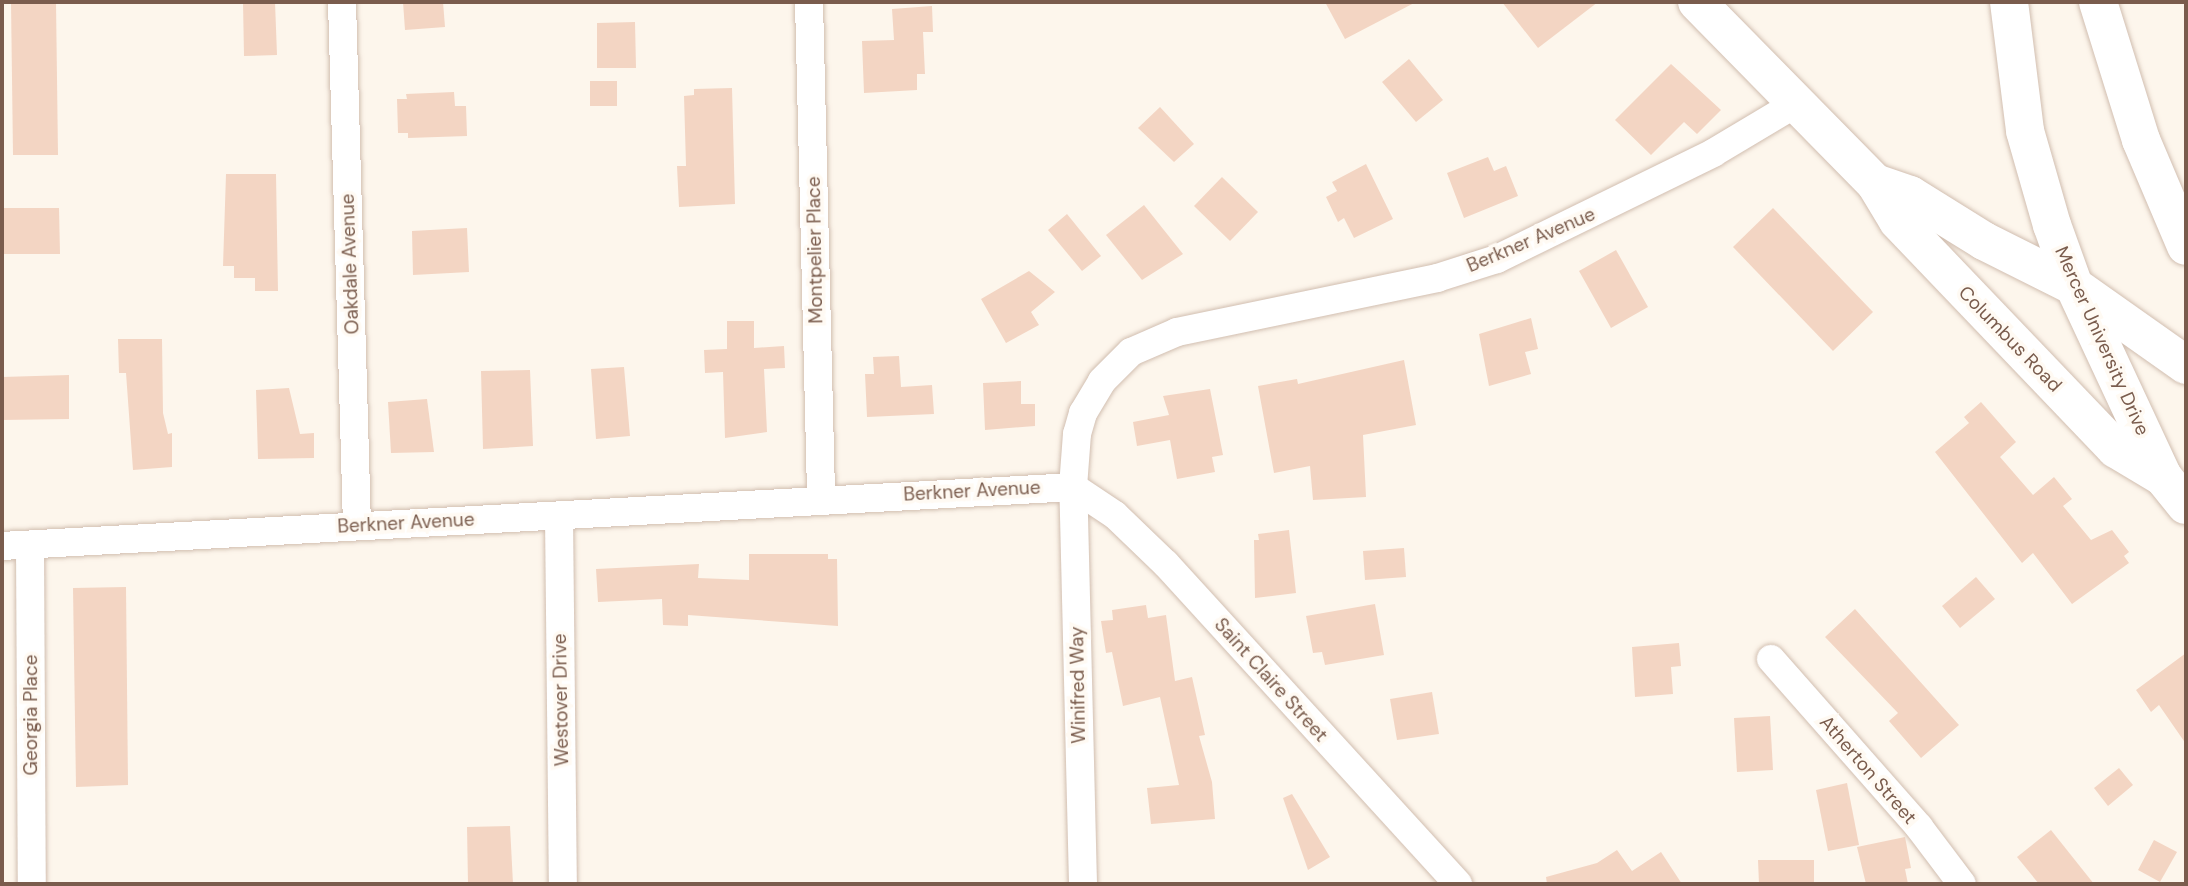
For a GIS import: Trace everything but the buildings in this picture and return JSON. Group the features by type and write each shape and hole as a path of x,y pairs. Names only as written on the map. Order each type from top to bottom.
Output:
{"street":[{"name":"Oakdale Avenue","path":"342,2 357,525"},
{"name":"Montpelier Place","path":"809,2 821,498"},
{"name":"Columbus Road","path":"1697,2 1875,183 1898,221 2116,449 2175,491"},
{"name":"Mercer University Drive","path":"2009,2 2025,131 2074,286 2175,491"},
{"path":"2098,2 2141,140 2186,246"},
{"name":"Berkner Avenue","path":"2,546 559,516 821,498 1073,487 1083,413 1102,381 1131,352 1149,341 1437,278 1497,259 1713,153 1797,103"},
{"name":"Columbus Road","path":"1875,183 1910,195 1984,241 2074,286 2186,365"},
{"name":"Winifred Way","path":"1073,487 1083,884"},
{"name":"Saint Claire Street","path":"1073,487 1115,515 1166,564 1458,884"},
{"name":"Westover Drive","path":"559,516 563,884"},
{"name":"Georgia Place","path":"30,545 32,884"},
{"name":"Atherton Street","path":"1771,659 1919,827 1962,884"}]}
